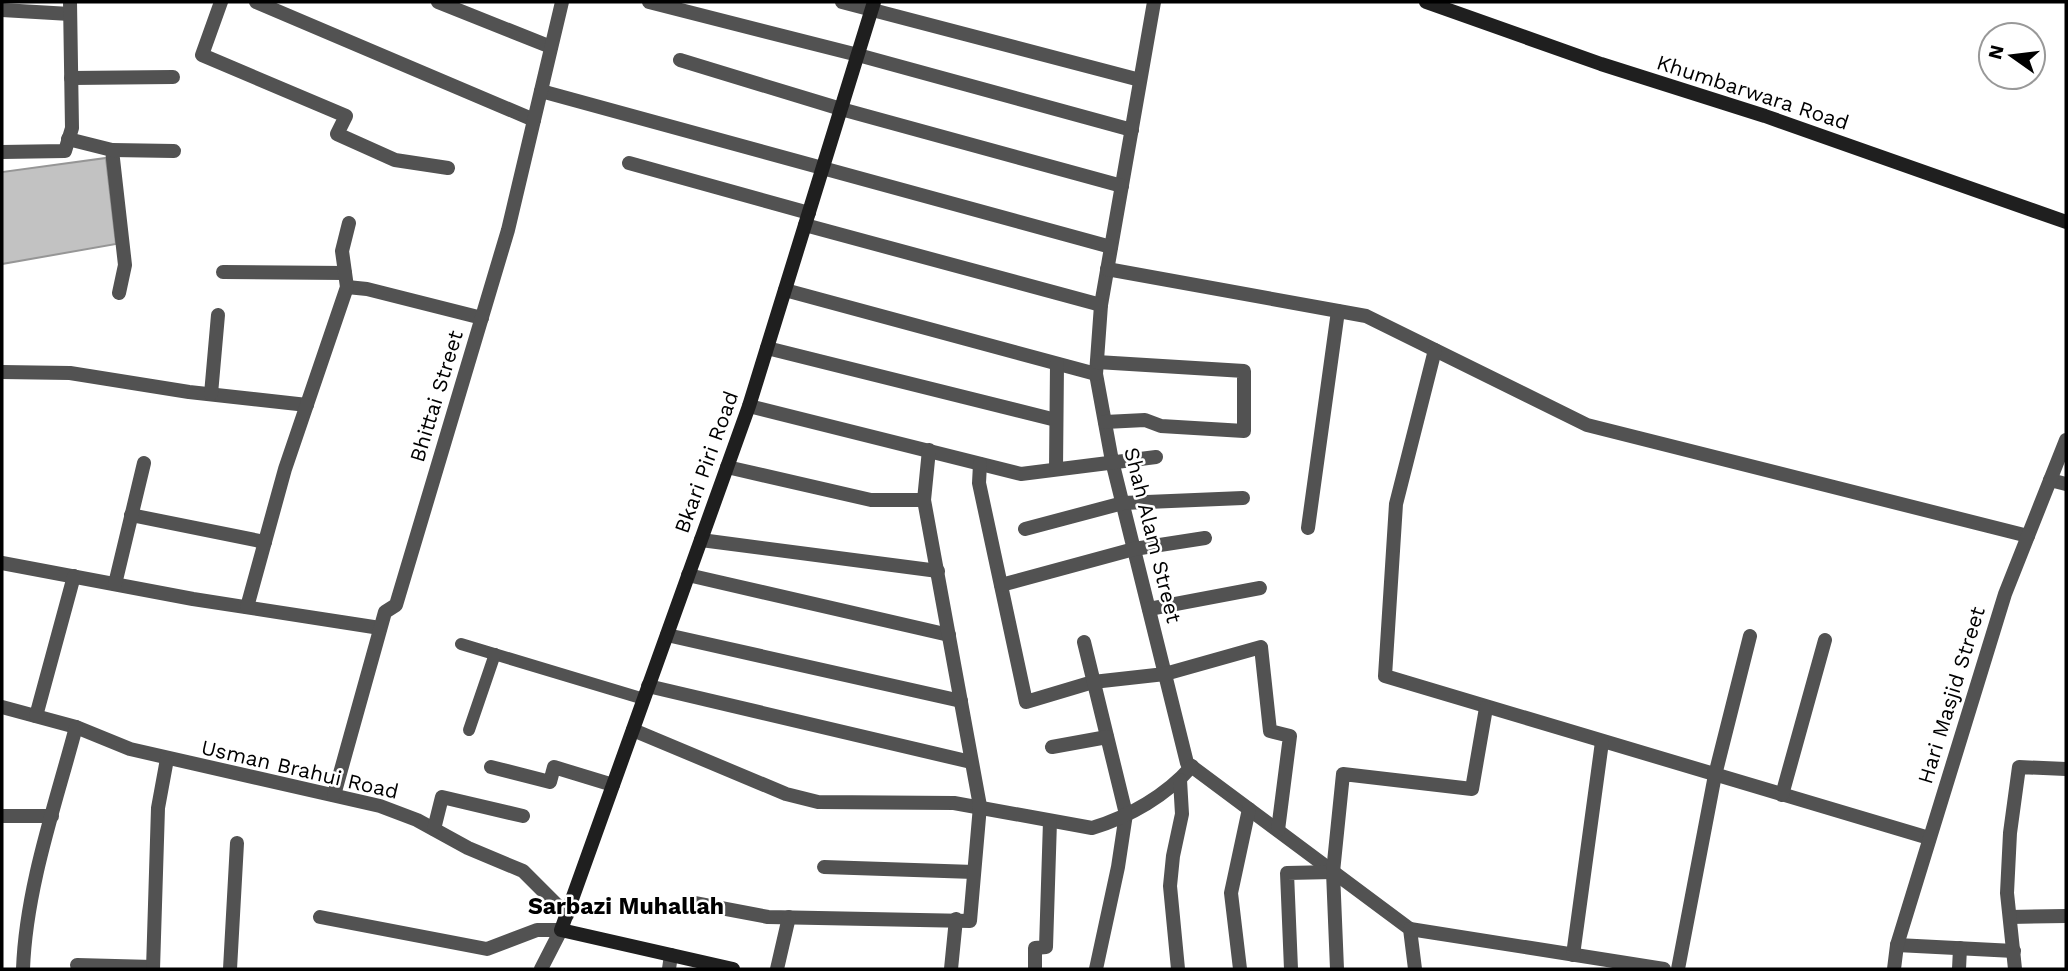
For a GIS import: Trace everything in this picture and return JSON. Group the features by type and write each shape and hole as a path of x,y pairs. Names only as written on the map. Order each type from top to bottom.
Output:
{"street":[{"path":"220,2 202,55 346,116 337,134 395,160 448,168"},
{"path":"256,2 534,120"},
{"path":"438,2 551,47"},
{"name":"Bhittai Street","path":"334,795 380,628 385,612 396,606 508,230 562,2"},
{"path":"649,2 858,55 1132,130"},
{"path":"842,2 873,5 1140,79"},
{"name":"Shah Alam Street","path":"1154,2 1101,304 1097,368 1112,461 1187,763 1192,766"},
{"name":"Khumbarwara Road","path":"1426,2 1601,64 1765,116 2065,218"},
{"name":"Bkari Piri Road","path":"561,930 749,406 873,5"},
{"path":"2,10 70,8 72,128 65,150 2,152"},
{"path":"680,60 841,109 1122,186"},
{"path":"71,78 173,78"},
{"path":"541,91 1111,247"},
{"path":"68,139 112,150 174,151"},
{"path":"112,150 125,265 119,293"},
{"path":"629,163 807,219 1101,304"},
{"path":"247,607 285,469 346,280 342,251 349,223"},
{"path":"1107,270 1366,316 1587,425 2028,536"},
{"path":"223,272 346,280 367,289 482,318"},
{"path":"785,290 1057,364 1097,368 1244,371 1244,430 1161,426 1145,420 1105,422"},
{"path":"1308,528 1338,311"},
{"path":"211,394 218,315"},
{"path":"767,348 1056,420"},
{"path":"1435,350 1396,504 1385,677 1929,838"},
{"path":"1056,469 1057,364"},
{"path":"2,372 70,373 307,405"},
{"path":"749,406 1021,474 1156,457"},
{"name":"Hari Masjid Street","path":"1894,969 1897,945 2005,594 2066,440"},
{"path":"689,902 768,918 970,920 979,806 924,500 929,450"},
{"path":"115,584 144,463"},
{"path":"980,464 979,483 1026,702 1093,682 1165,674 1261,646 1270,731 1290,736 1278,830"},
{"path":"727,467 871,500 924,500"},
{"path":"2050,480 2066,484"},
{"path":"1025,529 1123,503 1243,498"},
{"path":"131,515 265,542"},
{"path":"1001,584 1134,549 1205,538"},
{"path":"701,540 937,571"},
{"path":"2,563 380,628"},
{"path":"688,575 949,635"},
{"path":"36,716 74,576"},
{"path":"1149,609 1260,588"},
{"path":"667,635 961,701"},
{"path":"1678,969 1715,775 1750,636"},
{"path":"1782,795 1825,640"},
{"path":"1084,642 1126,814 1118,867 1096,969"},
{"path":"646,693 971,762"},
{"name":"Usman Brahui Road","path":"2,707 76,727 130,750 380,806 523,871 567,915"},
{"path":"1338,969 1333,872 1343,774 1472,789 1486,708"},
{"path":"23,969 24,940 76,727"},
{"path":"633,730 786,794 818,802 954,803 1092,828 1114,822 1175,786 1192,766 1410,929 1664,969"},
{"path":"1052,747 1107,737"},
{"path":"1573,955 1602,742"},
{"path":"77,965 153,968 158,808 167,759"},
{"path":"491,767 550,782 554,767 613,785"},
{"path":"2015,969 2007,892 2010,833 2019,767 2066,769"},
{"path":"1178,969 1170,886 1182,814 1180,780"},
{"path":"434,829 442,797 523,816"},
{"path":"1240,969 1231,893 1248,809"},
{"path":"2,816 52,817"},
{"path":"1035,969 1035,948 1046,947 1050,821"},
{"path":"230,969 237,843"},
{"path":"824,867 974,872"},
{"path":"1291,969 1287,873 1333,872"},
{"path":"2010,917 2066,916"},
{"path":"777,969 789,917"},
{"path":"320,918 487,949 537,930 561,930 670,962 731,969"},
{"path":"951,969 956,919"},
{"path":"1410,929 1415,969"},
{"path":"541,969 561,930"},
{"path":"1897,945 2014,951"},
{"path":"1959,969 1960,948"}],"lane":[{"path":"461,644 646,693"},
{"path":"469,730 495,654"}],"building":[{"path":"106,158 116,244 2,264 2,172"}],"district":[{"name":"Sarbazi Muhallah","path":"626,906"}]}
